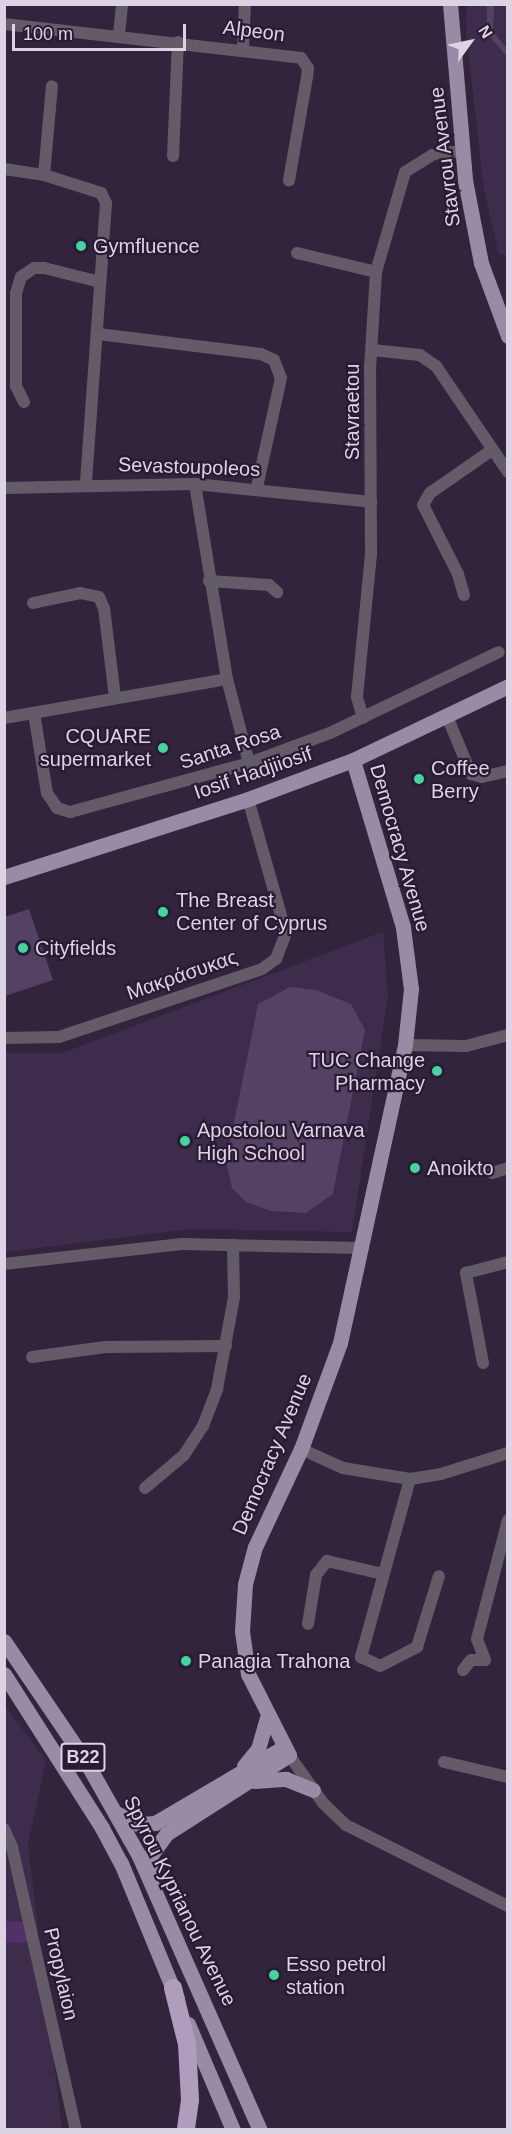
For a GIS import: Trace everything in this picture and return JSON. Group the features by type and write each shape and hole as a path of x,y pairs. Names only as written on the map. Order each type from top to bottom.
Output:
{"highway":[{"path":"173,1988 187,2044 190,2100 186,2130"}],"main road":[{"name":"Stavrou Avenue","path":"450,4 461,151 481,263 507,336"},
{"name":"Iosif Hadjiiosif","path":"4,877 248,799 353,759 507,686"},
{"name":"Democracy Avenue","path":"286,1751 267,1717 244,1656 245,1588 255,1547 301,1449 340,1343 405,1046 411,989 403,927 353,759"},
{"name":"Spyrou Kyprianou Avenue","path":"4,1641 50,1705 116,1813 150,1879 260,2130"},
{"name":"Spyrou Kyprianou Avenue","path":"4,1674 107,1837 233,2130"},
{"path":"243,1779 258,1749 267,1717"},
{"path":"150,1879 151,1855 158,1841 243,1779 286,1751"},
{"path":"116,1813 138,1824 155,1823 243,1779 286,1779 313,1790"}],"street":[{"path":"119,34 122,4"},
{"path":"243,49 245,4"},
{"name":"Alpeon","path":"4,24 119,34 294,56 307,64 289,180"},
{"path":"172,156 178,42"},
{"path":"44,175 52,86"},
{"name":"Stavraetou","path":"363,718 357,688 368,596 372,350 376,272 405,172 428,156 461,151"},
{"path":"4,169 44,175 102,193 108,212 100,282 87,484"},
{"path":"297,253 376,272"},
{"path":"24,402 16,386 16,293 21,277 34,268 44,268 100,282"},
{"path":"98,334 261,354 274,360 281,378 257,487"},
{"path":"372,350 420,355 431,362 507,471"},
{"path":"464,596 458,574 423,505 430,493 492,450"},
{"name":"Sevastoupoleos","path":"4,488 87,484 195,484 257,487 371,502"},
{"path":"195,484 209,581 227,679 249,763"},
{"path":"209,581 269,585 277,592"},
{"path":"33,603 80,593 99,597 104,608 116,697"},
{"name":"Santa Rosa","path":"34,713 47,793 62,811 70,813 151,793 249,763 363,718 499,652"},
{"path":"4,718 227,679"},
{"path":"447,716 471,774 482,777 507,771"},
{"name":"Μακράσυκας","path":"4,1038 44,1039 75,1032 262,969 276,959 286,933 248,799"},
{"path":"405,1046 466,1046 507,1035"},
{"path":"492,1173 507,1168"},
{"path":"4,1264 182,1244 362,1248"},
{"path":"145,1488 184,1455 203,1426 217,1389 234,1297 233,1245"},
{"path":"483,1363 466,1273 507,1262"},
{"path":"32,1358 105,1347 226,1346"},
{"path":"301,1449 343,1468 410,1479 441,1474 507,1453"},
{"path":"410,1479 361,1650 361,1657 367,1663 380,1666 417,1647 439,1576"},
{"path":"464,1670 471,1660 484,1659 477,1639 507,1520"},
{"path":"308,1624 316,1575 327,1561 383,1574"},
{"name":"Democracy Avenue","path":"286,1751 313,1790 346,1825 507,1906"},
{"path":"444,1762 507,1778"},
{"name":"Propylaion","path":"4,1829 12,1847 76,2130"}],"shaded area":[{"path":"467,5 507,5 507,255 499,254 484,190 466,32"},
{"path":"487,5 494,5 493,31 507,49 507,57 487,33"},
{"name":"Cityfields","path":"29,909 53,980 5,996 5,917"},
{"name":"Apostolou Varnava High School","path":"383,932 388,995 352,1232 190,1229 5,1252 4,1053 62,1053"},
{"path":"290,987 316,990 351,1004 365,1030 333,1194 306,1213 271,1211 246,1202 232,1188 226,1162 258,1004"},
{"path":"4,1705 46,1760 28,1845 62,2129 5,2129"}],"waterway":[{"path":"4,1931 22,1932"}],"place":[{"name":"Gymfluence","path":"81,246"},
{"name":"CQUARE supermarket","path":"163,748"},
{"name":"Coffee Berry","path":"419,779"},
{"name":"The Breast Center of Cyprus","path":"163,912"},
{"name":"Cityfields","path":"23,948"},
{"name":"TUC Change Pharmacy","path":"437,1071"},
{"name":"Apostolou Varnava High School","path":"185,1141"},
{"name":"Anoikto","path":"415,1168"},
{"name":"Panagia Trahona","path":"186,1661"},
{"name":"Esso petrol station","path":"274,1975"}]}
